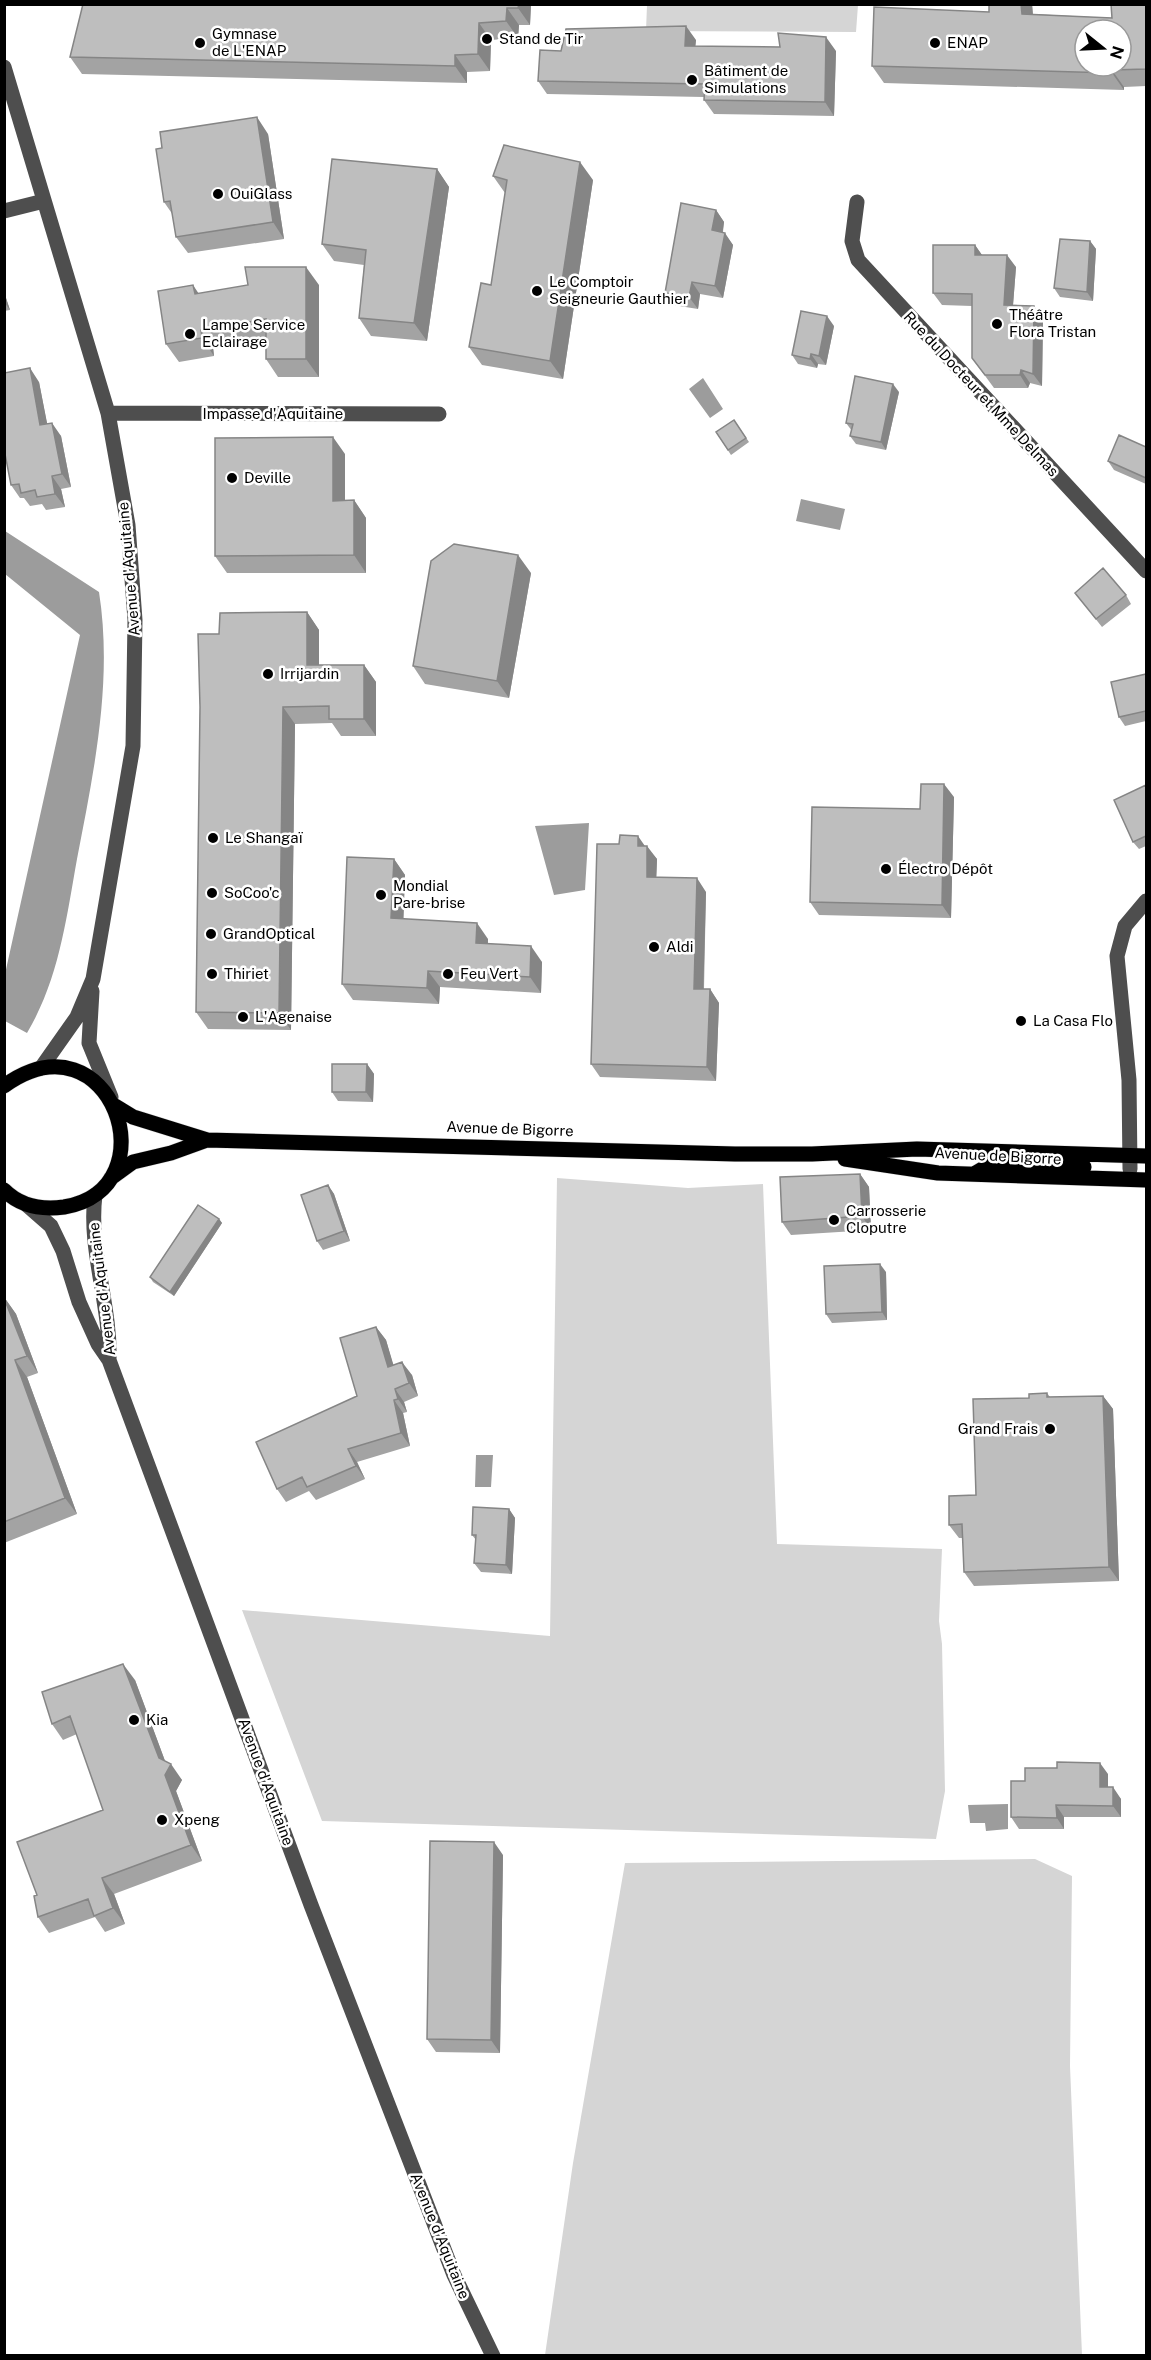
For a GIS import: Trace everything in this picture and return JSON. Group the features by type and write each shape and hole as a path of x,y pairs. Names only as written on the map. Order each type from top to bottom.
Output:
{"main road":[{"path":"4,1086 20,1075 41,1068 74,1071 89,1078 114,1104 122,1134 120,1157 110,1178 94,1195 74,1205 51,1209 27,1205 4,1190"},
{"name":"Avenue de Bigorre","path":"114,1104 132,1117 207,1140 812,1155 917,1149 1136,1160"},
{"name":"Avenue de Bigorre","path":"110,1178 133,1162 171,1153 207,1140"},
{"name":"Avenue de Bigorre","path":"812,1155 938,1173 1146,1179"},
{"path":"974,1174 991,1164 1136,1160 1146,1170"}],"street":[{"name":"Avenue d'Aquitaine","path":"4,68 108,413 128,525 135,620 133,746 93,979 77,1017 41,1068"},
{"path":"4,211 44,201"},
{"name":"Rue du Docteur et Mme Delmas","path":"857,202 852,241 858,260 1146,571"},
{"name":"Impasse d'Aquitaine","path":"108,413 140,415 439,414"},
{"path":"1136,1160 1117,956 1125,927 1146,901"},
{"path":"93,979 89,1043 114,1104"},
{"name":"Avenue d'Aquitaine","path":"94,1195 95,1244 110,1340 109,1360 349,2003 454,2274 493,2355"},
{"path":"27,1205 51,1226 63,1251 79,1302 98,1344 109,1360"}],"shaded area":[{"path":"647,5 858,5 856,32 646,31"},
{"path":"703,378 723,409 710,418 689,389"},
{"path":"801,499 845,509 840,530 796,521"},
{"path":"5,531 99,592 103,625 103,692 90,793 60,949 47,992 27,1033 5,1021 5,974 80,635 5,574"},
{"path":"589,823 585,890 554,895 535,826"},
{"path":"557,1178 688,1188 763,1184 777,1544 942,1549 939,1621 942,1644 945,1791 936,1839 322,1821 242,1610 550,1636"},
{"path":"476,1455 493,1455 491,1487 475,1487"},
{"path":"1008,1804 1008,1829 986,1831 985,1823 970,1823 968,1805"},
{"path":"1035,1859 1072,1876 1070,2066 1082,2355 545,2355 573,2163 625,1863"}],"building":[{"name":"Gymnase de L'ENAP","path":"83,4 519,4 518,8 507,8 506,21 479,23 478,54 455,55 455,66 70,57"},
{"name":"ENAP","path":"989,4 1021,4 1022,14 1112,18 1073,18 1073,72 872,66 874,7 989,12"},
{"name":"ENAP","path":"1111,4 1146,4 1146,69 1133,69 1133,18 1112,18"},
{"name":"Bâtiment de Simulations","path":"686,26 685,46 780,47 778,33 826,37 825,102 704,100 705,84 538,81 540,50 561,51 566,29"},
{"path":"257,117 273,222 176,237 170,201 164,202 156,149 162,148 160,132"},
{"path":"504,145 580,162 550,361 469,347 481,283 491,285 507,180 493,176"},
{"path":"332,159 437,169 414,323 359,318 366,250 322,244"},
{"path":"681,203 716,210 712,230 725,233 715,286 692,282 689,297 665,293"},
{"path":"1060,239 1090,241 1087,292 1054,288"},
{"path":"933,245 975,245 975,255 1007,255 1004,305 1034,306 1033,374 1021,370 1020,375 985,375 972,358 972,294 933,293"},
{"path":"245,267 306,267 306,359 266,359 266,319 201,330 202,338 166,344 158,291 193,285 195,294 248,285"},
{"path":"801,311 827,316 819,356 811,354 810,359 792,355"},
{"path":"30,368 40,425 52,423 62,474 52,476 55,494 37,497 35,490 21,493 19,484 11,485 4,449 4,373"},
{"path":"855,376 893,384 881,442 850,436 853,424 846,423"},
{"path":"734,420 746,438 728,450 716,432"},
{"path":"1119,435 1146,447 1146,478 1108,461"},
{"path":"333,437 333,501 354,500 354,555 215,556 215,438"},
{"path":"454,544 518,555 497,681 413,666 431,561"},
{"path":"1103,568 1126,595 1096,619 1075,593"},
{"path":"307,612 307,665 364,665 364,719 329,719 329,706 283,707 279,1013 196,1012 200,707 198,634 219,634 220,613"},
{"path":"1146,674 1146,711 1119,717 1111,682"},
{"name":"Électro Dépôt","path":"921,784 944,784 942,905 810,902 812,807 920,809"},
{"path":"1146,785 1146,836 1133,842 1114,800"},
{"name":"Aldi","path":"620,835 638,836 638,846 647,846 647,877 697,878 694,989 710,989 707,1067 591,1064 597,844 619,844"},
{"path":"347,857 394,859 391,918 477,923 476,943 531,946 530,977 428,971 427,988 342,984"},
{"path":"332,1064 367,1064 366,1092 332,1092"},
{"path":"860,1174 862,1216 782,1222 780,1177"},
{"path":"328,1185 344,1231 317,1241 301,1195"},
{"path":"198,1205 219,1219 170,1292 150,1277"},
{"path":"880,1264 882,1312 826,1314 824,1266"},
{"path":"4,1298 27,1356 15,1360 65,1498 4,1522"},
{"path":"376,1327 388,1367 402,1362 409,1383 395,1389 398,1399 394,1400 401,1433 348,1449 356,1466 307,1487 302,1477 277,1489 256,1442 357,1396 340,1338"},
{"path":"1047,1393 1047,1397 1103,1396 1109,1567 964,1572 962,1524 949,1525 949,1496 976,1495 973,1399 1029,1398 1029,1394"},
{"path":"473,1507 509,1509 506,1565 474,1563 476,1535 472,1535"},
{"path":"123,1664 159,1758 171,1764 165,1775 191,1845 102,1878 113,1908 94,1916 88,1899 38,1917 34,1896 37,1895 17,1842 103,1810 70,1716 52,1724 42,1692"},
{"path":"1057,1762 1100,1763 1100,1787 1113,1787 1113,1806 1056,1805 1057,1818 1011,1817 1011,1781 1025,1781 1025,1768 1057,1768"},
{"path":"430,1841 494,1842 491,2040 427,2039"}],"place":[{"name":"Stand de Tir","path":"487,39"},
{"name":"Gymnase de L'ENAP","path":"200,43"},
{"name":"ENAP","path":"935,43"},
{"name":"Bâtiment de Simulations","path":"692,80"},
{"name":"OuiGlass","path":"218,194"},
{"name":"Le Comptoir Seigneurie Gauthier","path":"537,291"},
{"name":"Théâtre Flora Tristan","path":"997,324"},
{"name":"Lampe Service Eclairage","path":"190,334"},
{"name":"Deville","path":"232,478"},
{"name":"Irrijardin","path":"268,674"},
{"name":"Le Shangaï","path":"213,838"},
{"name":"Électro Dépôt","path":"886,869"},
{"name":"SoCoo'c","path":"212,893"},
{"name":"Mondial Pare-brise","path":"381,895"},
{"name":"GrandOptical","path":"211,934"},
{"name":"Aldi","path":"654,947"},
{"name":"Thiriet","path":"212,974"},
{"name":"Feu Vert","path":"448,974"},
{"name":"L'Agenaise","path":"243,1017"},
{"name":"La Casa Flo","path":"1021,1021"},
{"name":"Carrosserie Cloputre","path":"834,1220"},
{"name":"Grand Frais","path":"1050,1429"},
{"name":"Kia","path":"134,1720"},
{"name":"Xpeng","path":"162,1820"}]}
